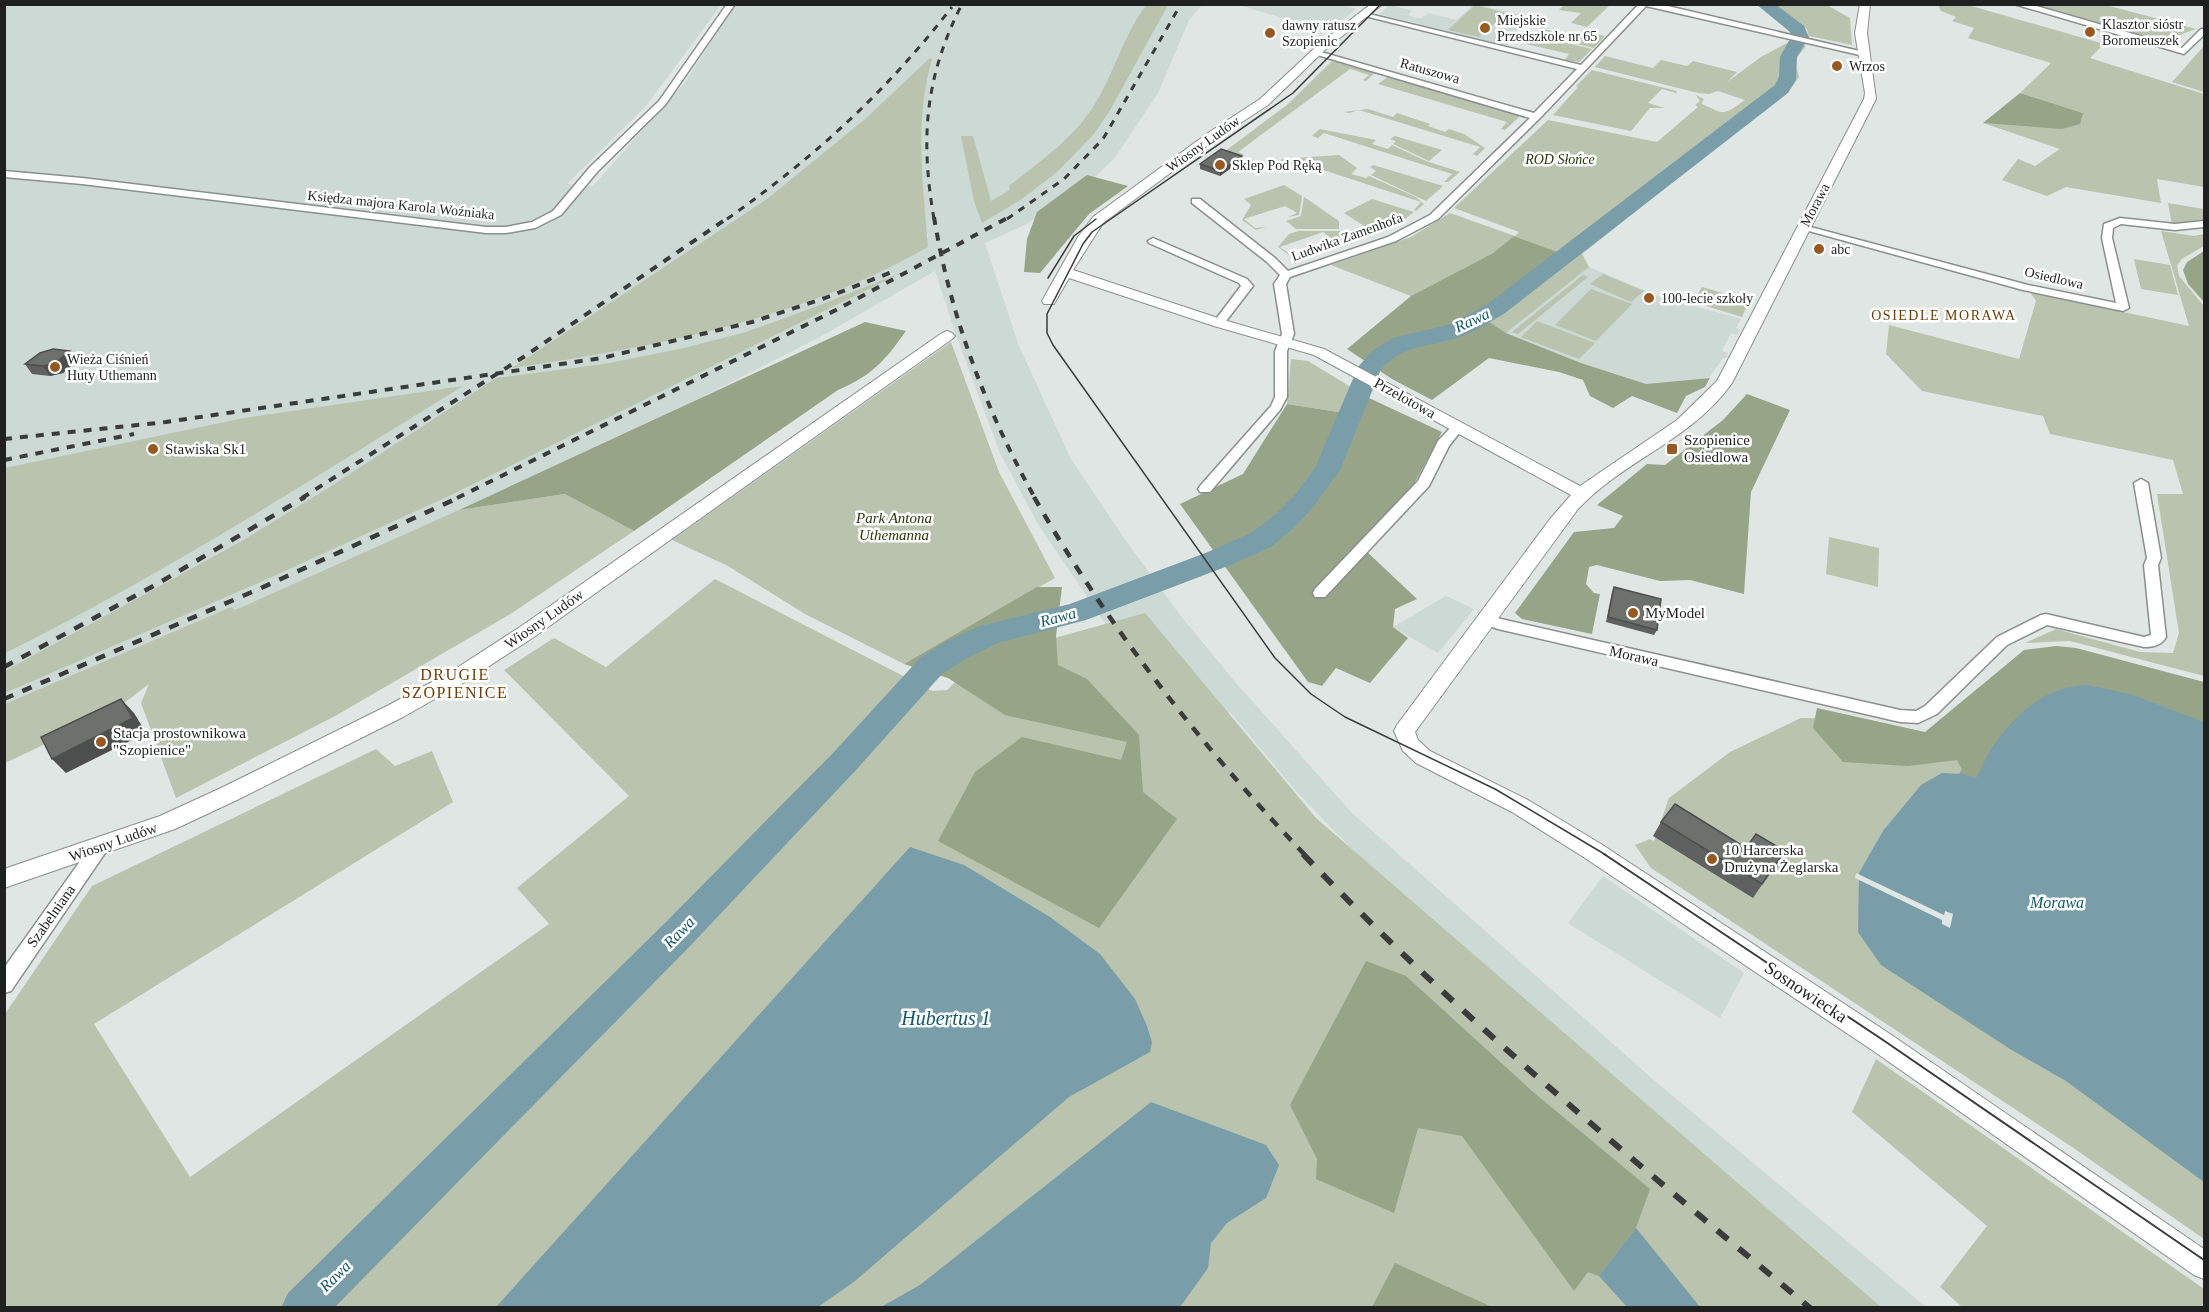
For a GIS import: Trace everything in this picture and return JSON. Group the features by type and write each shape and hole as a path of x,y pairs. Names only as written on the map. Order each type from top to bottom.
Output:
{"street":[{"name":"Księdza majora Karola Woźniaka","path":"4,174 82,181 486,230 506,230 529,226 556,213 594,169 662,103 731,4"},
{"name":"Wiosny Ludów","path":"1048,301 1085,237 1098,220 1212,136 1264,102 1343,29 1378,4"},
{"path":"1645,4 1864,53"},
{"name":"Ludwika Zamenhofa","path":"1205,489 1276,407 1281,397 1281,351 1288,334 1280,284 1286,275 1392,239 1422,224 1444,208 1645,4"},
{"name":"Morawa","path":"1404,731 1556,523 1582,494 1601,478 1683,424 1716,394 1731,372 1870,99 1861,25 1865,4"},
{"path":"2018,4 2184,51 2205,31"},
{"path":"1365,15 1583,69"},
{"name":"Ratuszowa","path":"1317,52 1536,117"},
{"path":"1196,201 1271,260 1286,275"},
{"name":"Osiedlowa","path":"1803,228 2027,288 2123,308 2107,238 2108,226 2120,221 2175,227 2205,224"},
{"path":"1153,241 1243,281 1247,286 1243,294 1219,323"},
{"name":"Przelotowa","path":"1065,273 1219,323 1315,350 1582,494"},
{"name":"Wiosny Ludów","path":"4,879 168,823 396,711 456,678 527,632 947,336"},
{"path":"1320,593 1424,483 1443,444 1458,427"},
{"name":"Morawa","path":"1486,619 1498,624 1607,650 1900,716 1918,717 1931,710 2002,641 2046,619 2144,642 2151,642 2159,637 2151,565 2154,558 2140,483"},
{"name":"Sosnowiecka","path":"1404,731 1410,745 1423,757 1508,799 1586,846 1940,1082 2205,1265"},
{"name":"Szabelniana","path":"4,985 99,848"}],"shaded area":[{"path":"1337,4 1356,9 1331,29 1311,24 1309,26 1239,5"},
{"name":"Miejskie Przedszkole nr 65","path":"1474,4 1535,18 1528,25 1523,24 1508,39 1512,41 1507,46 1379,14 1390,5 1412,11 1408,15 1415,18 1422,18 1428,13 1457,20"},
{"path":"5,5 721,5 646,106 567,184 593,186 686,81 735,5 1202,5 1189,20 1158,93 1114,159 1096,176 1027,224 985,243 1019,346 1071,459 1124,538 1180,615 1236,683 1352,813 1655,1081 1926,1307 1848,1307 1401,900 1294,789 1231,713 1150,690 1038,524 1000,453 957,338 935,271 820,337 621,438 235,610 5,705","holes":["918,171 928,238 844,275"]},
{"path":"1589,267 1658,296 1741,319 1736,328 1740,330 1737,335 1731,333 1722,351 1728,353 1726,358 1723,358 1709,378 1646,384 1581,363 1506,333"},
{"path":"1446,596 1474,609 1438,653 1393,627"},
{"path":"1603,876 1744,973 1720,1018 1568,923"}],"green space":[{"path":"1147,4 1168,5 1109,112 1093,135 1056,173 1019,201 982,223 974,201 961,136 973,136 991,201 1010,190 1009,186 1054,150 1085,119 1100,95 1131,29"},
{"path":"1565,4 1610,5 1587,27 1571,23 1581,13 1559,10"},
{"path":"1825,4 1850,18 1852,45 1809,36 1807,29 1773,5"},
{"path":"1475,5 1506,13 1479,37 1448,30"},
{"path":"1938,5 1968,5 2104,44 2090,58 2204,94 2204,187 2157,179 2161,203 2066,187 2047,196 2002,180 2018,159 2035,166 2060,149 1983,123 2022,124 2083,113 2020,93 2051,63 1968,38 1974,28 1952,21 1956,17 1941,11"},
{"path":"2025,5 2106,5 2196,29 2176,36 2177,40 2165,41 2126,34"},
{"path":"1545,23 1548,23 1543,29 1585,38 1590,33 1605,36 1594,48 1535,34"},
{"path":"1534,35 1592,49 1579,62 1565,60 1569,54 1526,44"},
{"name":"ROD Słońce","path":"1789,42 1806,46 1794,61 1799,77 1791,88 1582,254 1589,267 1506,333 1476,314 1559,253 1514,236 1493,253 1411,296 1331,265 1411,237 1450,213 1515,236 1519,232 1454,208 1548,120 1657,142 1698,107 1695,105 1700,101 1696,95 1704,99 1701,104 1722,112 1730,110 1745,100 1718,91 1709,94 1698,93 1595,67 1605,56 1653,68 1661,60 1687,66 1693,61 1737,72 1727,82 1761,57"},
{"path":"2204,46 2204,92 2172,82"},
{"path":"930,58 932,59 923,106 921,153 928,247 880,272 830,293 726,327 619,350 512,368 767,199 864,120"},
{"path":"1332,61 1375,73 1366,81 1363,80 1369,75 1350,69 1238,152 1243,154 1240,157 1224,152 1288,104"},
{"path":"1592,70 1677,91 1676,93 1662,89 1648,103 1665,108 1650,108 1631,131 1553,115"},
{"path":"1389,76 1518,114 1519,117 1505,130 1501,129 1507,122 1378,84"},
{"path":"2020,93 2083,113 2080,124 2062,129 1983,123"},
{"path":"1368,109 1393,117 1397,113 1430,124 1428,126 1445,132 1449,129 1464,134 1485,148 1477,156 1473,154 1480,147 1359,110"},
{"path":"1320,129 1376,140 1372,144 1388,149 1392,145 1426,161 1460,172 1448,182 1444,182 1452,174 1324,133 1318,138 1312,136"},
{"path":"1395,136 1442,150 1429,161 1393,144 1396,141 1390,139"},
{"path":"1339,155 1357,168 1351,174 1366,178 1369,176 1416,197 1424,204 1416,211 1414,210 1421,202 1296,161 1290,165 1280,162 1282,159"},
{"path":"1373,165 1443,186 1426,201 1371,175 1376,171 1370,167"},
{"path":"1087,175 1128,186 1089,214 1040,273 1024,272 1027,239 1037,212"},
{"path":"1284,185 1302,196 1299,215 1288,217 1297,213 1285,206 1244,219 1255,228 1266,227 1256,230 1242,220 1251,205 1244,199"},
{"path":"1304,197 1339,221 1339,229 1296,229 1286,221 1301,216"},
{"path":"1372,199 1414,212 1397,225 1375,233 1344,213"},
{"path":"2168,203 2204,209 2204,221 2172,225"},
{"path":"1298,231 1340,231 1341,241 1327,246 1325,244 1334,240 1323,232 1280,247 1292,256 1301,252 1303,254 1293,258 1278,247 1289,234"},
{"path":"2161,231 2194,236 2204,234 2204,246 2182,259 2177,265 2179,276 2204,306 2204,676 2070,641 2025,643 2056,629 2140,652 2173,653 2179,633 2157,494 2183,494 2173,460 2050,434 2043,416 1922,391 1886,354 1889,325 2019,359 2036,301 2030,292 2189,326"},
{"path":"1514,236 1560,253 1477,314 1506,333 1581,363 1646,384 1710,378 1705,387 1686,396 1677,413 1632,396 1613,408 1590,396 1583,380 1559,372 1489,358 1432,400 1392,379 1347,349 1411,296 1493,253"},
{"path":"2204,251 2204,302 2188,284 2183,270 2187,262"},
{"path":"2134,259 2170,265 2178,295 2141,289"},
{"path":"903,272 449,496 263,581 5,693 5,671 240,542 333,485 496,378 604,364 684,348 746,332"},
{"path":"1603,274 1644,291 1631,302 1590,284"},
{"path":"1583,275 1588,277 1518,334 1512,332"},
{"path":"1702,287 1749,301 1742,317 1693,302"},
{"path":"1591,289 1632,304 1596,341 1555,325"},
{"path":"1537,321 1595,343 1579,359 1521,337"},
{"path":"865,322 906,331 884,359 869,373 838,390 634,531 565,494 459,510"},
{"name":"Park Antona Uthemanna","path":"951,342 999,472 1055,578 904,664 805,614 728,566 672,540"},
{"path":"1291,359 1308,361 1369,398 1338,412 1287,404"},
{"path":"463,386 180,559 5,653 5,468 244,418"},
{"path":"1747,394 1790,410 1751,492 1744,594 1690,580 1660,581 1597,565 1589,567 1586,584 1594,593 1600,594 1592,634 1522,619 1515,613 1574,532 1614,528 1623,516 1597,505 1647,464 1665,465 1723,420"},
{"path":"1369,398 1442,432 1414,484 1364,549 1417,599 1395,609 1393,627 1408,638 1370,683 1336,668 1322,686 1308,682 1180,504 1243,474 1287,404 1338,412"},
{"path":"565,494 634,531 512,613 337,715 176,798 141,703 149,684 111,713 5,763 5,704 231,607 235,610 459,510"},
{"path":"1829,537 1879,548 1878,587 1826,574"},
{"path":"715,579 911,680 770,831 291,1307 5,1307 5,1014 92,886 376,749 395,766 432,751 453,802 94,1024 190,1177 549,924 517,888 629,796 504,670 554,638 606,667"},
{"path":"1037,587 1062,587 1056,636 1058,665 1087,679 1139,735 1143,792 1177,819 1099,928 938,841 975,772 1022,737 1121,760 1127,742 1005,715 948,678 904,664"},
{"path":"1145,613 1316,818 1881,1307 315,1308 711,910 922,686 932,691 947,690 979,659"},
{"path":"2056,646 2076,648 2204,682 2204,722 2194,719 1976,778 1959,774 1962,769 1957,760 1908,766 1843,762 1813,728 1817,708 1925,732 2024,650"},
{"name":"Morawa","path":"2204,689 2204,1239 2072,1147 1651,868 1635,845 1650,839 1654,841 1669,798 1730,752 1801,718 1847,719 1931,736"},
{"path":"1366,961 1406,976 1532,1091 1650,1189 1636,1228 1599,1276 1588,1272 1574,1291 1462,1136 1418,1128 1394,1213 1316,1179 1317,1159 1290,1105"},
{"path":"1876,1059 2204,1289 2204,1307 1962,1307 1940,1287 1987,1226 1852,1112"},
{"path":"1395,1263 1492,1307 1372,1307"}],"water":[{"name":"Morawa","path":"2087,685 2133,695 2204,722 2204,1182 2066,1081 2010,1049 1881,965 1858,932 1859,873 1883,831 1921,785 1942,773 1963,774 1976,778 1993,746 2022,713 2045,696 2058,690"},
{"name":"Hubertus 1","path":"910,847 964,865 1050,917 1100,954 1135,999 1152,1042 1150,1052 1069,1097 855,1281 818,1307 496,1307"},
{"path":"1151,1102 1266,1145 1279,1165 1266,1198 1227,1223 1211,1243 1208,1268 1180,1307 881,1307 920,1285"},
{"path":"1636,1228 1700,1307 1627,1307 1599,1276"}],"pier":[{"path":"1856,873 1944,915 1945,911 1953,914 1950,928 1942,924 1942,920 1855,878"}],"building":[{"name":"Sklep Pod Ręką","path":"1221,149 1242,156 1220,171 1200,164"},
{"path":"53,349 70,351 55,363 43,366 25,364 40,353"},
{"name":"MyModel","path":"1614,587 1661,599 1657,630 1608,617"},
{"path":"121,699 133,718 52,759 41,737"},
{"path":"1675,804 1746,848 1756,834 1785,851 1762,884 1661,822"}],"waterway":[{"name":"Rawa","path":"303,1308 679,933 845,761 931,666 956,650 990,634 1076,613 1218,559 1261,540 1285,521 1304,501 1327,470 1370,367 1380,356 1402,343 1460,329 1497,308 1782,89 1788,77 1789,57 1800,37 1798,30 1764,4"}],"tram line":[{"path":"1381,4 1293,93 1092,232 1083,244 1047,314 1047,333 1053,345 1275,658 1311,694 1345,717 1495,789 1606,855"},
{"path":"1048,278 1074,236 1096,219"},
{"path":"1604,854 1883,1040 2204,1260"}],"railway":[{"path":"934,219 927,162 929,108 940,57 962,4"},
{"path":"1007,219 1064,179 1103,139 1181,4"},
{"path":"727,219 790,172 848,122 901,67 952,7"},
{"path":"498,373 729,217"},
{"path":"934,217 941,254"},
{"path":"941,254 1009,217"},
{"path":"457,498 836,310 941,254"},
{"path":"941,254 972,362 1001,431 1035,498"},
{"path":"498,373 602,358 752,322 825,298 897,270"},
{"path":"4,439 166,422 498,373"},
{"path":"302,498 498,373"},
{"path":"4,460 134,434"},
{"path":"4,667 157,584 305,497"},
{"path":"4,699 259,589 460,497"},
{"path":"1034,497 1093,593 1159,684 1229,771 1305,855"},
{"path":"1303,854 1363,915 1487,1032 1615,1144 1810,1308"}],"place":[{"name":"Miejskie Przedszkole nr 65","path":"1485,28"},
{"name":"Klasztor sióstr Boromeuszek","path":"2090,32"},
{"name":"dawny ratusz Szopienic","path":"1270,33"},
{"name":"Wrzos","path":"1837,66"},
{"name":"Sklep Pod Ręką","path":"1220,165"},
{"name":"abc","path":"1819,249"},
{"name":"100-lecie szkoły","path":"1649,298"},
{"name":"Wieża Ciśnień Huty Uthemann","path":"55,367"},
{"name":"Stawiska Sk1","path":"153,449"},
{"name":"Szopienice Osiedlowa","path":"1672,449"},
{"name":"MyModel","path":"1633,613"},
{"name":"Stacja prostownikowa \"Szopienice\"","path":"101,742"},
{"name":"10 Harcerska Drużyna Żeglarska","path":"1712,859"}],"district":[{"name":"OSIEDLE MORAWA","path":"1944,315"},
{"name":"DRUGIE SZOPIENICE","path":"455,683"}]}
